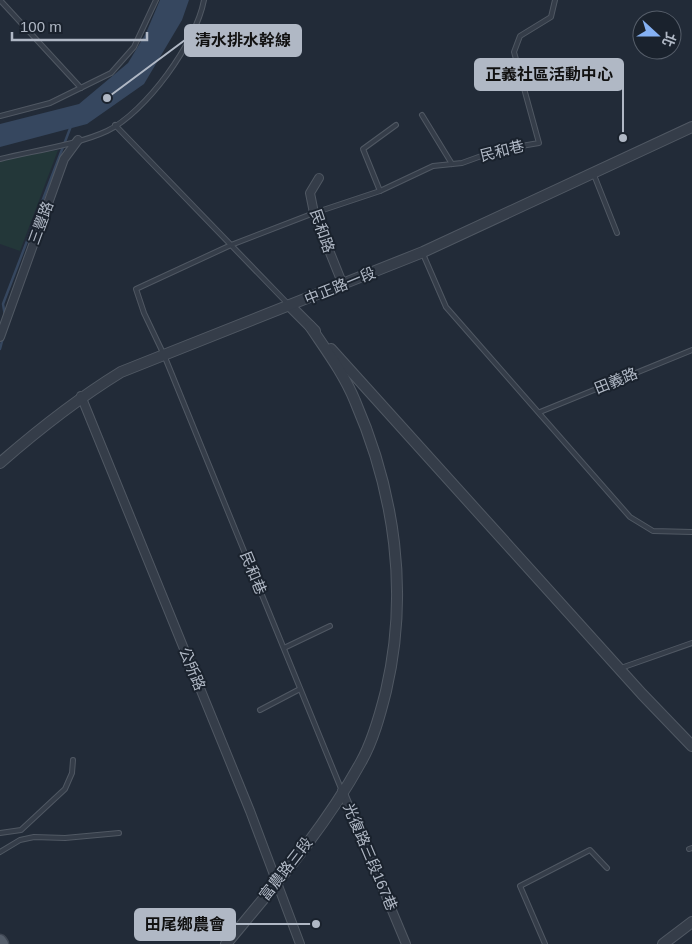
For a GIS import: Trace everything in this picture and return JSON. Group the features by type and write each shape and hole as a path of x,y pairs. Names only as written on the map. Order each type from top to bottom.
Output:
{"street":[{"name":"中正路一段","path":"0,463 42,426 81,396 121,372 422,252 692,127"},
{"name":"三豐路","path":"0,337 64,159 78,140"},
{"name":"民和路","path":"318,178 310,193 314,213 343,285"},
{"path":"290,306 368,389 619,669 692,746"},
{"name":"光復路三段167巷","path":"310,326 354,399 372,445 391,517 398,584 395,654 380,714 362,762 342,791 406,944"},
{"path":"354,399 362,389 368,389"},
{"name":"公所路","path":"81,396 250,811 300,944"},
{"name":"富農路三段","path":"226,944 322,823 342,791"},
{"path":"663,944 692,922"}],"lane":[{"path":"0,0 81,88"},
{"path":"0,116 50,102 112,73 134,47 156,0"},
{"path":"0,159 107,131 146,102 183,52 204,0"},
{"name":"民和巷","path":"342,791 164,355 144,313 136,289 231,245 314,213 380,191 433,166 462,163 498,150 539,143 514,52 520,36 551,17 556,0"},
{"path":"422,115 452,164"},
{"path":"115,125 290,306"},
{"path":"380,191 363,149 396,125"},
{"path":"593,173 618,233"},
{"path":"422,252 446,307 540,412 630,517 652,531 692,532"},
{"name":"田義路","path":"540,412 692,350"},
{"path":"284,648 330,626"},
{"path":"619,669 692,643"},
{"path":"260,710 300,689"},
{"path":"0,833 21,830 65,789 72,773 73,760"},
{"path":"0,852 20,840 34,837 65,838 119,833"},
{"path":"544,944 520,886 590,850 607,868"}],"green space":[{"path":"58,150 20,251 0,244 0,160"}],"water":[{"path":"160,0 189,0 182,20 144,84 87,124 0,147 0,124 79,104 128,63 146,33"}],"waterway":[{"path":"5,316 3,304 71,126"},
{"path":"0,349 6,326"}],"place":[{"name":"清水排水幹線","path":"107,98"},
{"name":"正義社區活動中心","path":"623,138"},
{"name":"田尾鄉農會","path":"316,924"}]}
